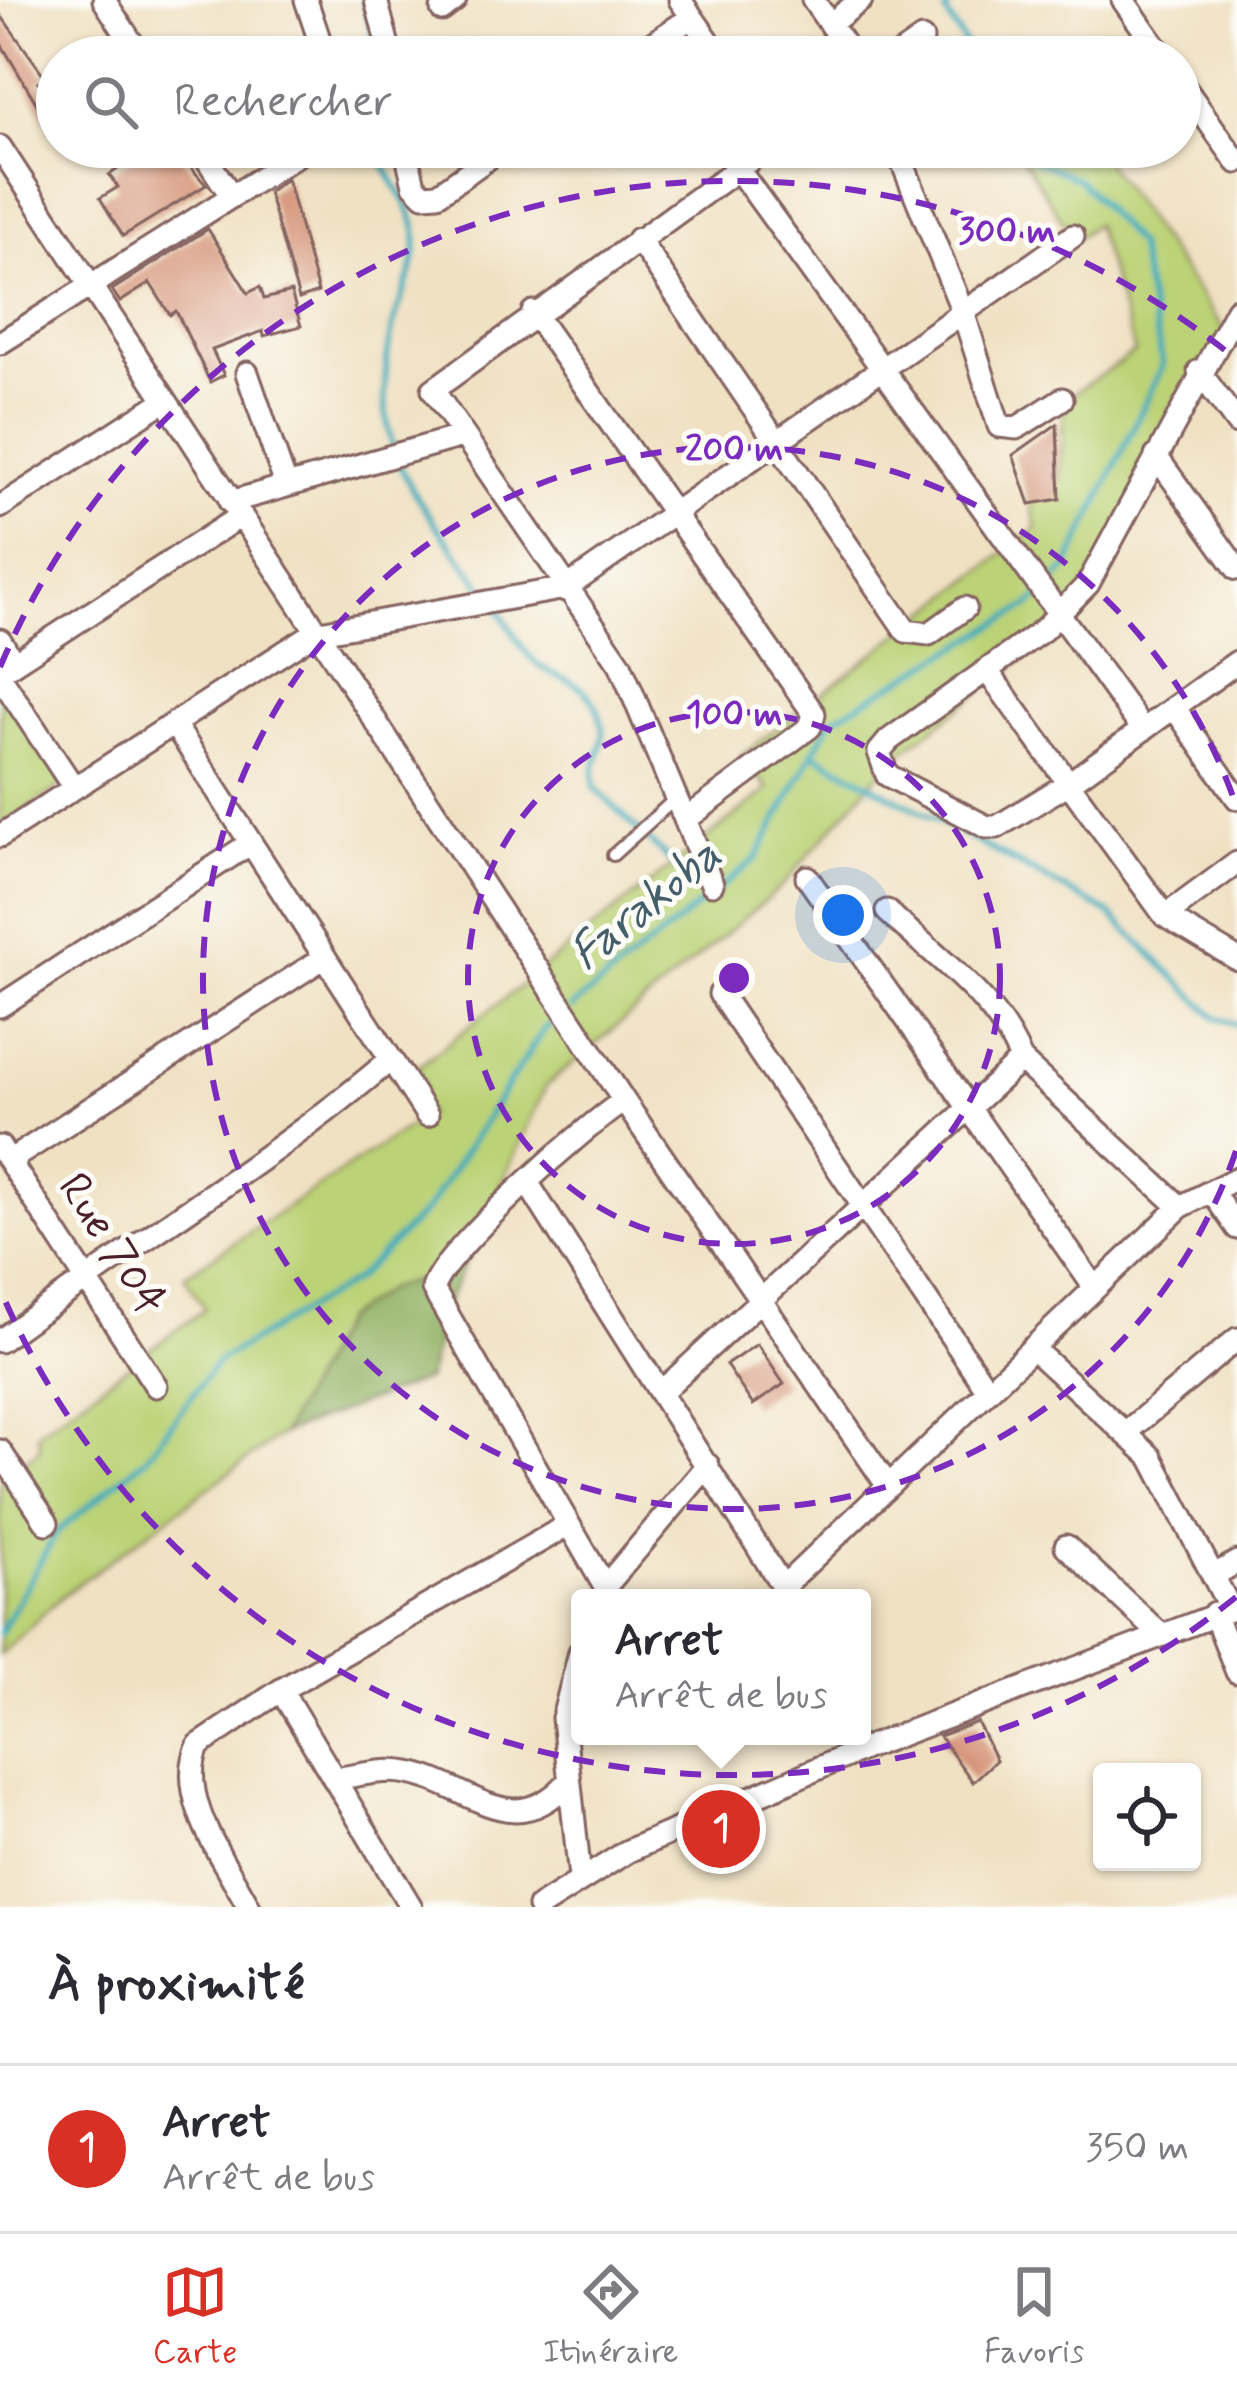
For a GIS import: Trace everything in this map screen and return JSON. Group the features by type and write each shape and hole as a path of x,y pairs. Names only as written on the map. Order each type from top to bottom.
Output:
{"street":[{"path":"104,0 127,36"},
{"path":"306,0 318,36"},
{"path":"376,0 385,36"},
{"path":"813,0 839,36"},
{"path":"830,24 861,0"},
{"path":"1123,0 1148,36"},
{"path":"662,36 686,8 705,36"},
{"path":"1201,111 1237,162"},
{"path":"0,148 624,1101 889,1486"},
{"path":"213,168 230,194"},
{"path":"0,344 274,168"},
{"path":"410,168 414,185 424,195 438,194 475,168"},
{"path":"905,168 963,312 999,426 1017,428 1062,399"},
{"path":"712,884 620,664 435,397 436,385 533,312 738,169 1142,730"},
{"path":"0,836 314,633 566,588 1073,236"},
{"path":"638,239 906,631 928,634 964,608"},
{"path":"1237,309 1199,371 1097,571 988,672 889,740 879,752 887,776 987,827 1006,823 1070,783 1237,662"},
{"path":"533,312 814,714 805,731 685,820"},
{"path":"1199,371 1237,423"},
{"path":"247,373 286,485"},
{"path":"0,507 164,401"},
{"path":"5,670 234,510 286,485 462,436"},
{"path":"1156,456 1237,569"},
{"path":"0,640 5,670 74,788"},
{"path":"988,672 1165,916 1237,959"},
{"path":"1174,707 1237,798"},
{"path":"174,724 427,1114"},
{"path":"0,1006 251,843"},
{"path":"1165,916 1237,863"},
{"path":"807,877 1095,1288"},
{"path":"887,911 986,1004 1006,1027 1021,1060 1180,1207"},
{"path":"5,1154 325,957"},
{"path":"720,994 988,1390"},
{"path":"0,1341 86,1278 308,1131 391,1059"},
{"path":"661,1392 1021,1060"},
{"path":"604,1589 433,1289 447,1261 529,1185 568,1141 624,1101"},
{"name":"Rue 704","path":"5,1154 157,1386"},
{"path":"790,1589 889,1486 1180,1207 1237,1178"},
{"path":"529,1185 785,1589"},
{"path":"1212,1192 1237,1228"},
{"path":"1125,1432 1235,1346"},
{"path":"1032,1348 1125,1432 1164,1476 1227,1610 1237,1672"},
{"path":"0,1450 47,1522"},
{"path":"609,1589 708,1465"},
{"path":"249,1907 200,1815 192,1758 199,1745 281,1690 568,1525"},
{"path":"1066,1546 1160,1634"},
{"path":"1213,1576 1237,1562"},
{"path":"871,1739 1227,1610"},
{"path":"571,1687 563,1718 580,1878"},
{"path":"281,1690 411,1907"},
{"path":"552,1903 580,1878 628,1851 856,1745"},
{"path":"334,1779 400,1771 504,1812 550,1802 568,1782"}],"lane":[{"path":"613,854 676,798"}],"green space":[{"path":"1029,168 1110,168 1231,339 1118,532 1083,613 889,762 781,887 546,1086 464,1265 389,1289 343,1319 282,1434 63,1595 0,1655 0,1483 40,1448 37,1433 205,1309 184,1276 428,1114 408,1075 769,789 741,756 1037,528 1025,484 1061,478 1064,400 1135,352 1095,224 1075,240"},
{"path":"0,683 68,782 0,826"},
{"path":"464,1265 446,1305 427,1379 282,1434 343,1319 388,1289"}],"building":[{"path":"0,14 36,64 36,103 0,42"},
{"path":"119,168 191,168 206,185 123,236 100,198 118,187 109,175"},
{"path":"287,179 318,292 299,299 268,192"},
{"path":"208,229 248,293 260,287 264,299 291,292 301,326 264,336 263,331 212,350 224,375 210,382 176,311 170,315 150,283 120,302 112,290"},
{"path":"1057,424 1060,499 1030,504 1013,455"},
{"path":"757,1344 784,1384 753,1405 726,1365"},
{"path":"977,1722 996,1760 973,1782 939,1736"}],"waterway":[{"path":"363,0 372,36"},
{"name":"Farakoba","path":"950,0 946,13 960,36"},
{"path":"385,168 416,231 415,257 392,330 386,374 392,445 420,503 489,596"},
{"name":"Farakoba","path":"571,1008 756,859 831,720 1032,604 1067,568 1163,365 1137,245 1079,180 1052,168"},
{"path":"497,607 530,657 583,689 597,708 603,740 594,771 595,788 708,898"},
{"path":"814,754 1109,913 1217,1018 1237,1024"},
{"name":"Farakoba","path":"0,1633 57,1532 146,1458 217,1362 355,1280 428,1208 544,1029 561,1016"}],"place":[{"name":"Arret","path":"721,1829"}]}
